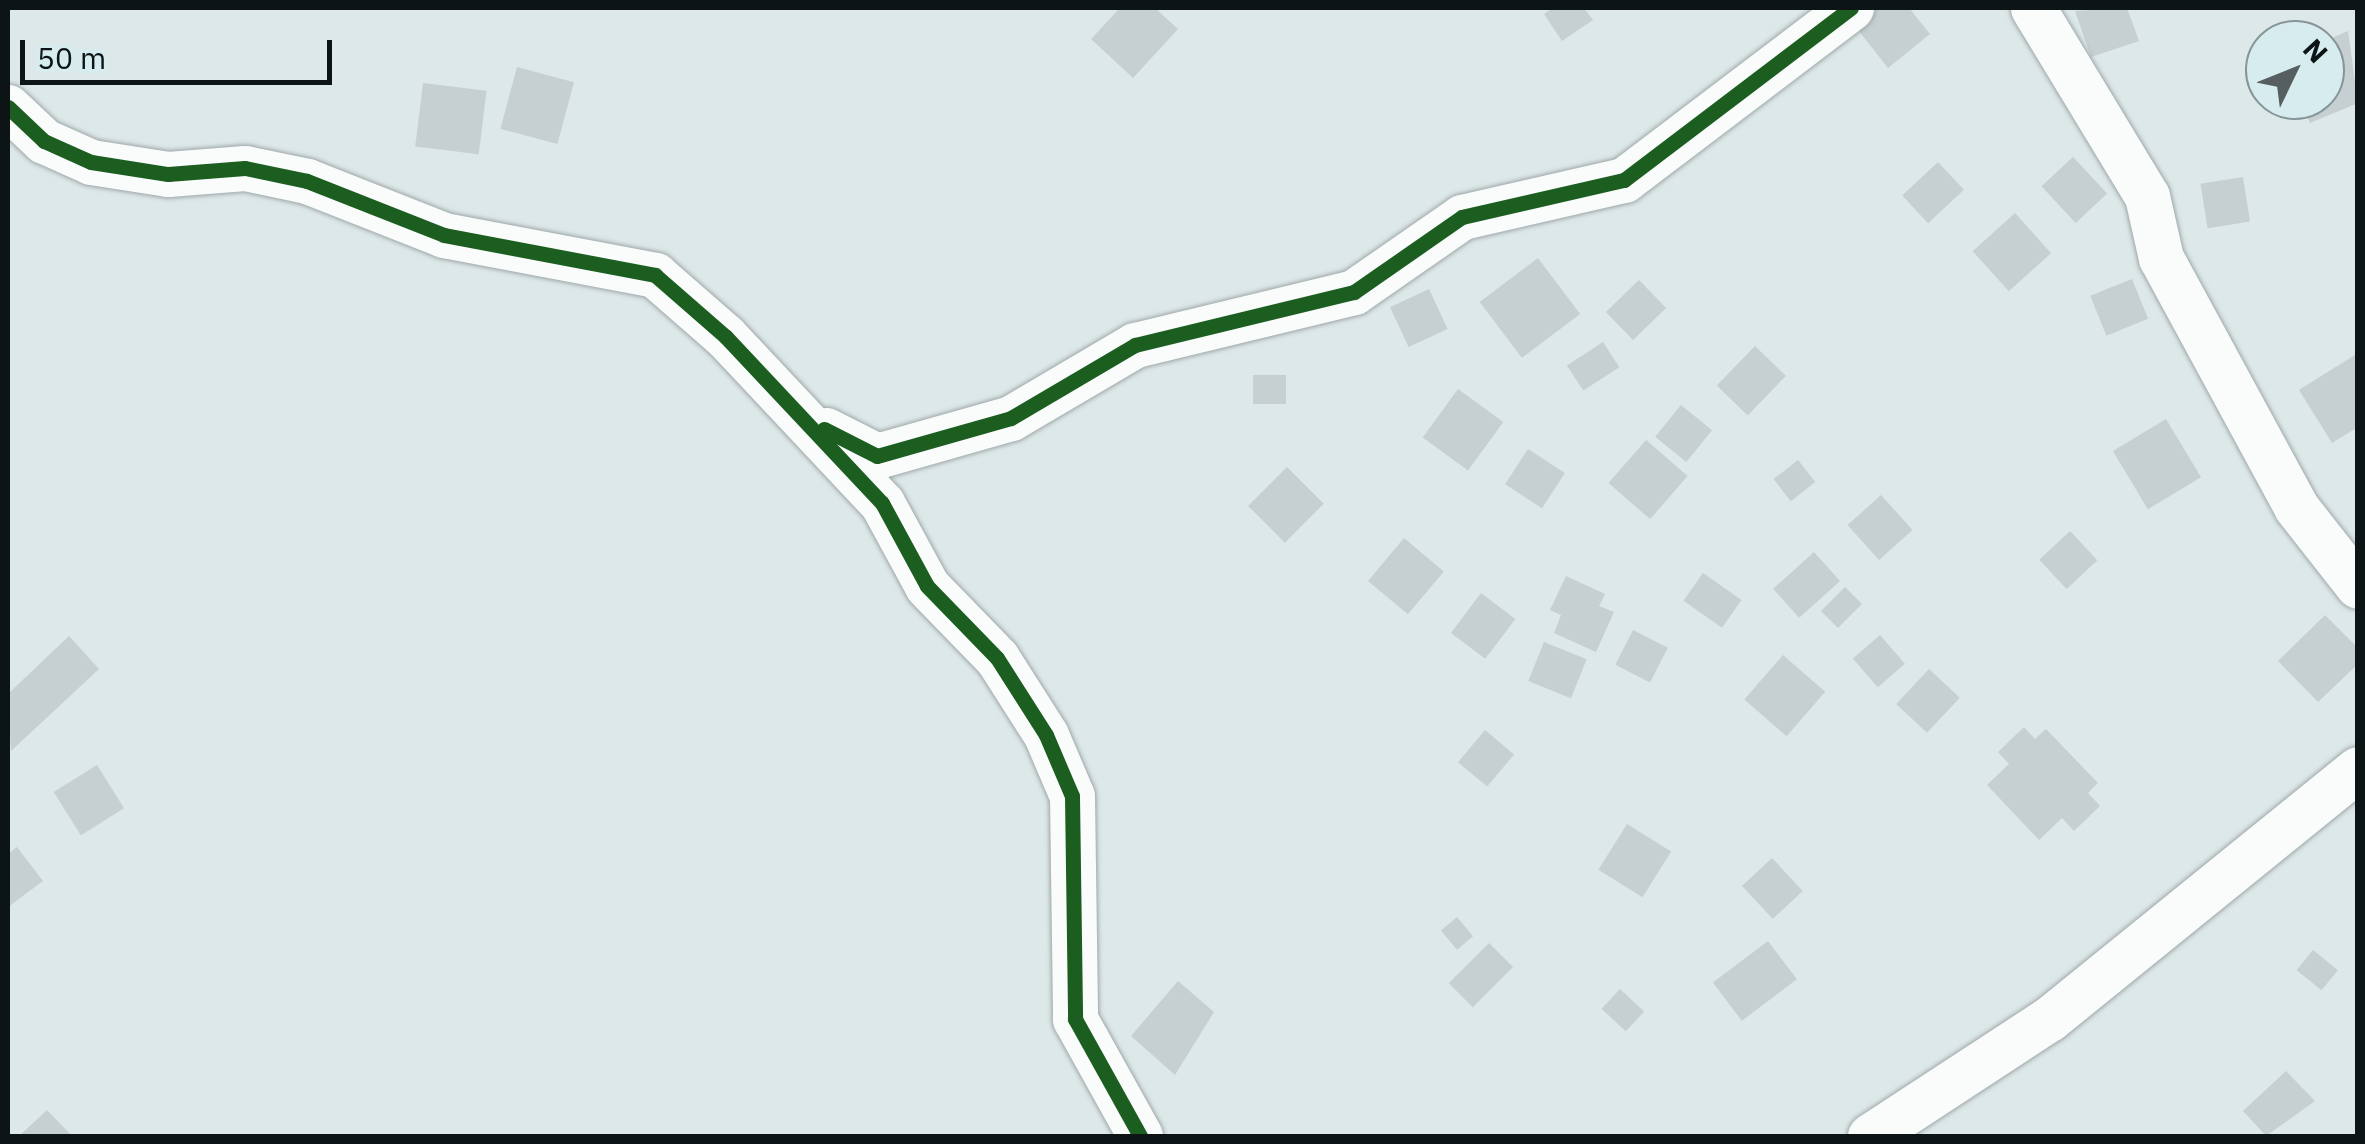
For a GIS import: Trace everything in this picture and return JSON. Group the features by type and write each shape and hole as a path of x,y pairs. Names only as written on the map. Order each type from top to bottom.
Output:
{"street":[{"path":"810,422 877,456 1012,418 1135,345 1354,292 1462,218 1624,180 1851,8"},
{"path":"2033,8 2147,196 2161,258 2296,507 2358,586"},
{"path":"8,107 44,141 90,162 168,174 244,168 306,180 444,235 656,275 810,422 882,504 909,561 997,658 1046,735 1072,796 1075,1019 1140,1136"},
{"path":"1870,1136 2049,1019 2358,769"}],"building":[{"path":"1120,8 1155,8 1178,29 1133,78 1091,39"},
{"path":"1553,8 1584,8 1593,20 1562,41 1544,14"},
{"path":"1878,8 1909,8 1930,34 1888,68 1855,26"},
{"path":"2127,8 2139,41 2091,57 2075,11"},
{"path":"2348,31 2358,103 2345,108"},
{"path":"517,67 574,82 557,144 500,129"},
{"path":"423,83 487,91 479,154 415,147"},
{"path":"2073,157 2107,194 2076,223 2042,186"},
{"path":"1938,162 1964,190 1928,223 1902,195"},
{"path":"2243,177 2250,221 2208,228 2201,184"},
{"path":"2015,213 2051,253 2009,291 1973,251"},
{"path":"1538,258 1580,314 1522,358 1480,302"},
{"path":"2132,279 2148,319 2106,336 2090,296"},
{"path":"1639,280 1666,308 1633,340 1606,312"},
{"path":"1429,289 1448,329 1409,347 1390,307"},
{"path":"1603,342 1619,367 1583,391 1567,365"},
{"path":"1755,346 1786,376 1748,415 1717,386"},
{"path":"2358,353 2358,427 2332,443 2299,390"},
{"path":"1253,375 1286,375 1286,404 1253,404"},
{"path":"1458,389 1503,422 1468,470 1423,438"},
{"path":"1681,405 1712,430 1686,462 1655,437"},
{"path":"2166,419 2201,477 2148,509 2113,451"},
{"path":"1646,440 1688,476 1650,519 1609,483"},
{"path":"1528,449 1565,473 1542,508 1505,484"},
{"path":"1798,460 1815,482 1791,501 1774,479"},
{"path":"1287,467 1324,504 1285,543 1248,506"},
{"path":"1881,495 1912,530 1879,560 1848,525"},
{"path":"2070,531 2097,560 2067,589 2039,560"},
{"path":"1404,538 1444,571 1408,614 1368,581"},
{"path":"1814,552 1840,581 1799,618 1773,589"},
{"path":"1703,573 1742,600 1722,628 1683,601"},
{"path":"1566,576 1605,594 1599,606 1614,612 1596,652 1554,633 1561,615 1550,610"},
{"path":"1845,587 1862,604 1838,628 1821,611"},
{"path":"1481,593 1515,619 1485,659 1451,633"},
{"path":"2325,615 2358,648 2358,664 2318,702 2278,661"},
{"path":"1633,630 1668,648 1650,682 1615,665"},
{"path":"1880,635 1905,664 1878,687 1853,659"},
{"path":"69,636 99,669 11,751 8,694"},
{"path":"1544,642 1587,659 1571,698 1528,681"},
{"path":"1783,655 1825,692 1787,736 1744,700"},
{"path":"1929,669 1960,698 1927,733 1896,704"},
{"path":"2024,727 2035,739 2046,729 2098,783 2088,793 2100,806 2074,831 2062,818 2039,840 1987,785 2009,764 1998,752"},
{"path":"1485,730 1514,754 1487,787 1458,762"},
{"path":"97,765 124,808 81,835 54,792"},
{"path":"1627,824 1671,852 1642,897 1598,870"},
{"path":"17,847 43,881 8,907 8,854"},
{"path":"1772,858 1803,891 1773,919 1742,886"},
{"path":"1457,917 1473,936 1457,950 1441,930"},
{"path":"1768,941 1797,979 1742,1021 1713,983"},
{"path":"1489,943 1513,967 1473,1007 1449,983"},
{"path":"2313,950 2338,970 2322,990 2297,970"},
{"path":"1178,981 1214,1012 1175,1075 1131,1036"},
{"path":"1620,989 1644,1012 1626,1031 1602,1009"},
{"path":"2286,1071 2315,1101 2266,1136 2243,1111"},
{"path":"47,1110 72,1136 19,1136"}],"cycle path":[{"path":"824,429 877,456 1011,418 1135,345 1354,292 1462,217 1624,180 1851,8"},
{"path":"8,107 44,141 91,162 168,174 245,168 307,181 444,235 655,275 725,336 882,503 927,586 997,658 1046,735 1072,796 1075,1019 1140,1136"}]}
